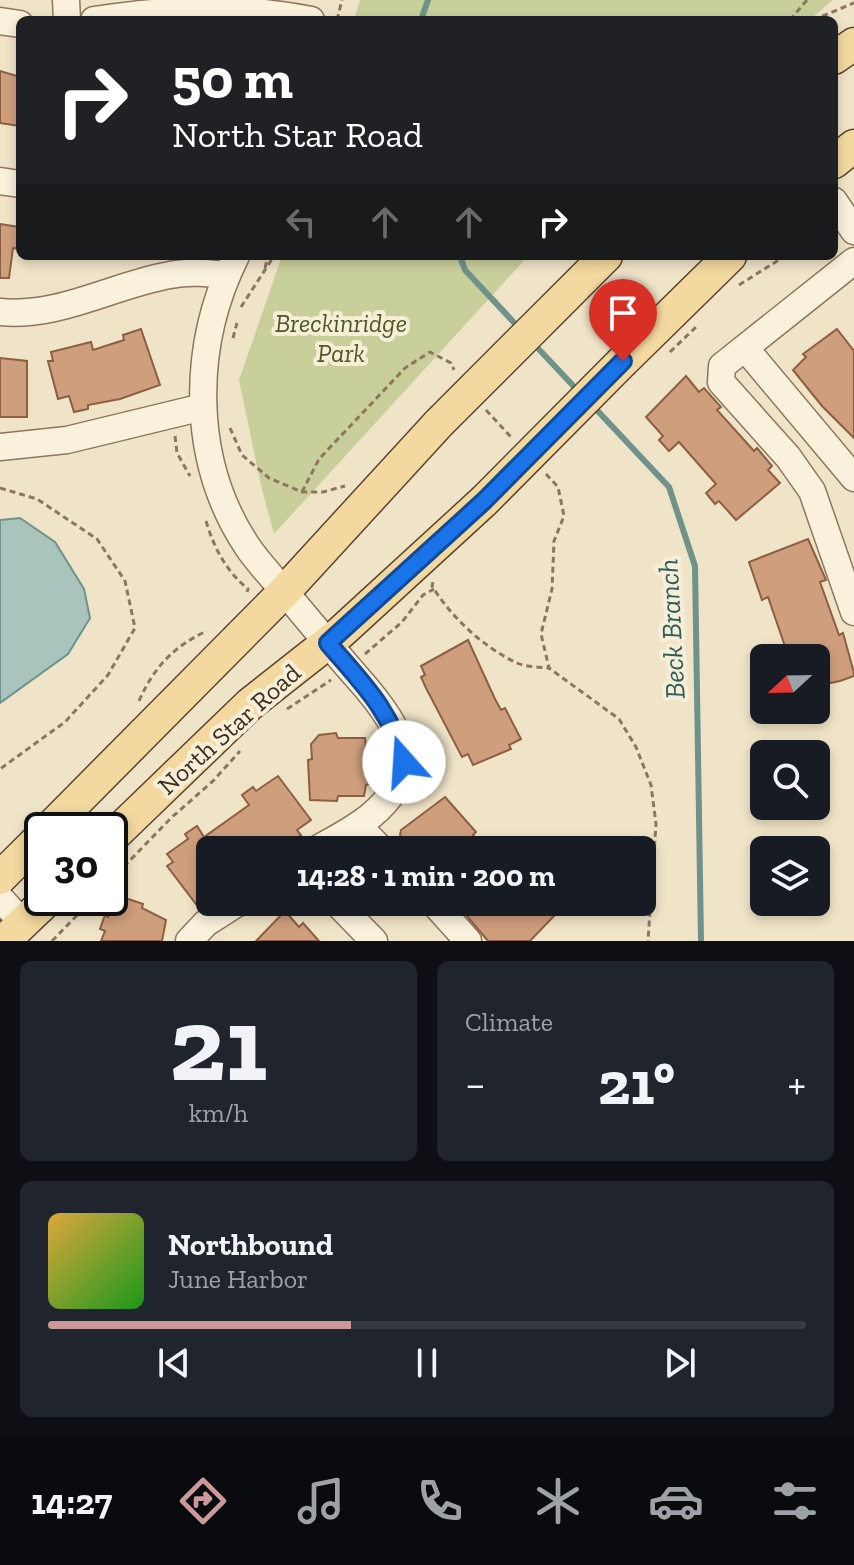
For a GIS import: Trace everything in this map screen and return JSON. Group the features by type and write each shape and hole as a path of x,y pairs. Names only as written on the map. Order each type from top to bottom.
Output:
{"main road":[{"path":"838,159 854,146"},
{"name":"North Star Road","path":"66,812 284,592 439,423 602,260"},
{"name":"North Star Road","path":"128,822 250,704 338,655 623,361 734,271"},
{"path":"0,878 24,854"},
{"path":"14,932 30,916"}],"street":[{"path":"118,16 188,4 291,16"},
{"path":"838,207 854,231"},
{"path":"854,261 722,366 721,382 788,457 812,491 854,612"},
{"path":"0,312 18,314 58,308 172,274 232,266 208,337 201,394 195,408 220,495 245,544 381,705 398,738 404,762 398,783 381,805 358,826 340,836"},
{"path":"745,348 854,478"},
{"path":"0,447 67,440 195,408"},
{"path":"358,826 368,836"},
{"path":"0,898 14,932"},
{"path":"189,941 217,916"},
{"path":"350,916 374,941"},
{"path":"446,916 468,941"}],"path":[{"path":"793,16 807,0"},
{"path":"823,16 854,3"},
{"path":"264,272 267,260"},
{"path":"241,307 272,260"},
{"path":"734,271 771,260"},
{"path":"231,347 238,321"},
{"path":"666,354 697,327"},
{"path":"302,492 319,459 405,368 430,352 451,363 454,372"},
{"path":"478,402 518,444"},
{"path":"195,408 174,438 177,453 195,483"},
{"path":"227,422 242,455 269,478 302,492 323,492 350,484"},
{"path":"538,466 558,487 564,516 554,541 552,589 541,634 549,668"},
{"path":"0,488 37,499 97,539 125,581 135,628 108,675 65,722 0,769"},
{"path":"204,513 213,543 232,576 248,589 246,600"},
{"path":"435,577 432,586 442,601 478,638 519,664 549,668 619,719 636,747 651,785 656,824 648,941"},
{"path":"286,709 338,676 338,655 402,622 423,595 434,589"},
{"path":"137,704 149,679 169,654 185,641 207,631"},
{"path":"128,862 213,781 244,746"},
{"path":"52,941 76,916"}],"green space":[{"path":"360,0 833,0 814,16 355,16"},
{"name":"Breckinridge Park","path":"281,260 524,260 274,534 239,380"}],"water":[{"path":"20,518 55,542 84,589 90,618 68,654 0,703 0,520"}],"building":[{"path":"0,71 16,76 16,125 0,123"},
{"path":"0,224 16,226 16,248 13,248 9,278 0,278"},
{"path":"141,329 160,385 120,399 88,405 88,409 74,412 69,396 58,399 48,361 53,361 51,352 91,342 93,350 124,340 123,335"},
{"path":"837,329 854,351 854,438 822,406 793,370 806,357 803,354"},
{"path":"0,358 27,361 27,417 0,417"},
{"path":"686,376 699,392 704,388 721,407 717,410 754,451 757,448 772,466 768,470 780,483 736,520 719,501 715,504 706,493 716,484 679,442 669,451 659,440 663,436 646,417"},
{"path":"808,539 826,580 820,582 839,635 843,633 854,676 830,683 830,644 784,644 768,597 762,600 749,562"},
{"path":"468,640 495,699 501,710 505,708 521,739 509,745 511,749 473,765 468,754 462,757 421,677 425,675 421,666"},
{"path":"336,733 338,738 365,738 366,748 370,747 369,784 364,796 338,796 337,801 310,800 308,760 312,759 311,744 319,735"},
{"path":"278,776 311,820 297,830 301,835 205,836 249,805 242,795 253,787 256,791"},
{"path":"445,797 476,832 474,836 401,836 401,830"},
{"path":"197,826 203,836 196,836 196,904 167,866 173,862 167,854 188,839 185,834"},
{"path":"128,899 143,904 142,908 166,920 162,941 101,941 105,931 100,929 105,916 128,916"},
{"path":"280,916 289,916 299,927 303,923 319,941 256,941"},
{"path":"467,916 554,916 530,941 488,941"}],"waterway":[{"name":"Beck Branch","path":"422,16 428,0"},
{"name":"Beck Branch","path":"461,260 465,270 520,329"},
{"name":"Beck Branch","path":"533,343 580,393"},
{"name":"Beck Branch","path":"594,407 669,487 695,566 701,941"}],"route":[{"path":"404,762 398,738 381,705 328,643 484,501 623,361"}]}
